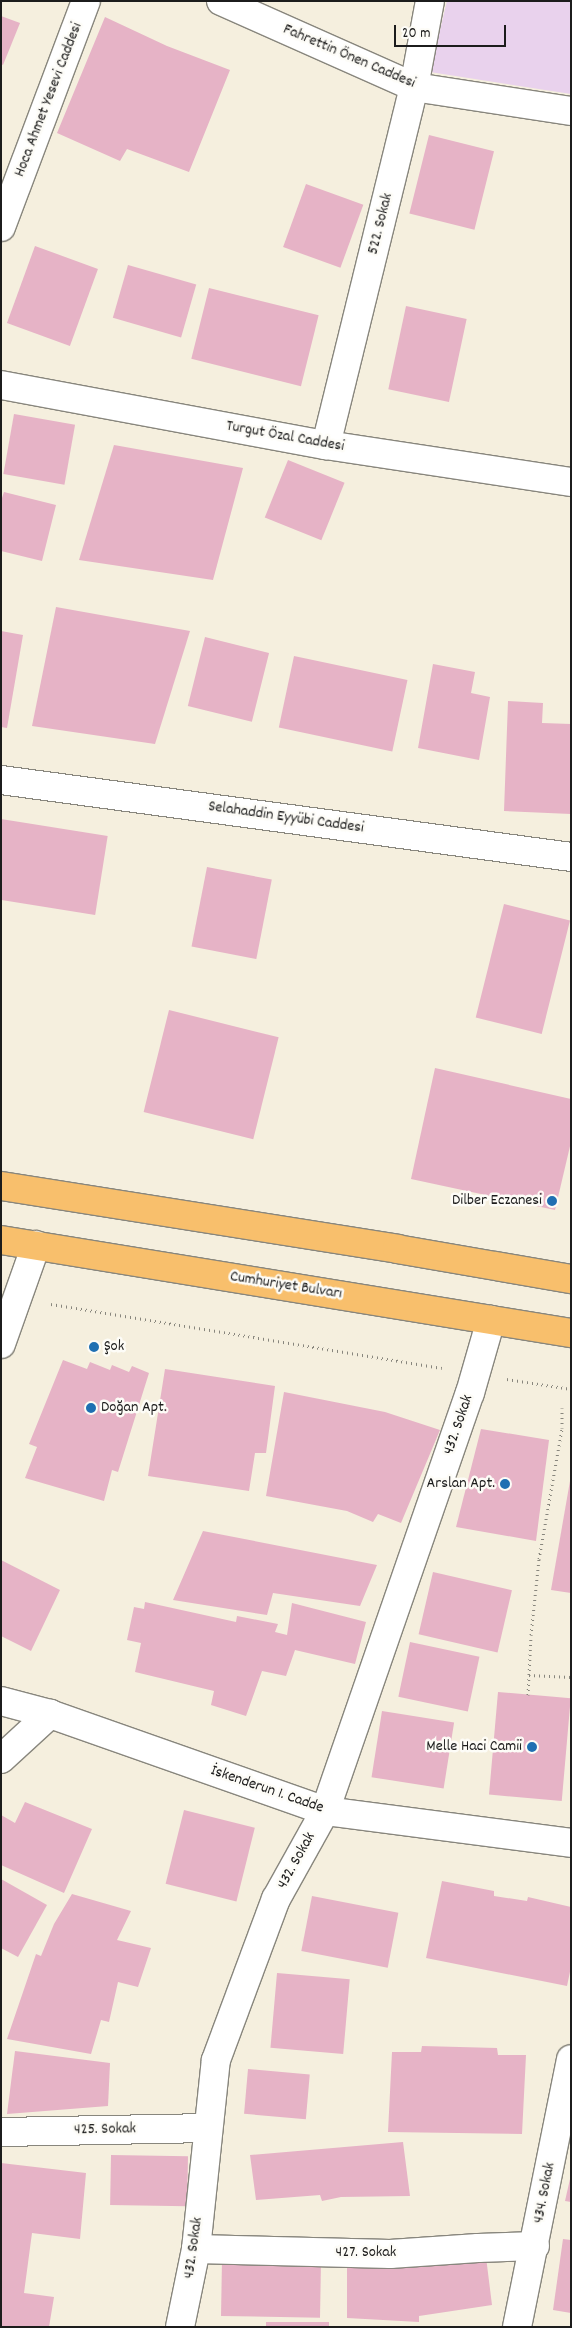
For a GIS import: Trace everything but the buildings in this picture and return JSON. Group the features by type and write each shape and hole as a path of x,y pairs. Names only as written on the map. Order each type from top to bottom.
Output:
{"main road":[{"path":"1,1186 397,1249 571,1279"},
{"name":"Cumhuriyet Bulvarı","path":"1,1240 571,1333"}],"street":[{"name":"Hoca Ahmet Yesevi Caddesi","path":"1,226 86,1"},
{"name":"Fahrettin Önen Caddesi","path":"221,1 414,87 571,111"},
{"name":"522. Sokak","path":"326,445 414,87 430,1"},
{"name":"Turgut Özal Caddesi","path":"1,386 326,445 571,482"},
{"name":"Selahaddin Eyyübi Caddesi","path":"1,780 571,857"},
{"path":"1,1344 36,1245"},
{"name":"432. Sokak","path":"180,2327 196,2249 216,2060 276,1899 325,1811 475,1374 491,1320"},
{"name":"İskenderun 1. Cadde","path":"1,1701 50,1714 325,1811 571,1843"},
{"path":"1,1759 50,1714"},
{"name":"434. Sokak","path":"517,2327 571,2059"},
{"name":"425. Sokak","path":"1,2132 208,2128"},
{"name":"427. Sokak","path":"196,2249 390,2254 534,2246"}],"path":[{"path":"17,1298 571,1389"},
{"path":"528,1695 539,1559 562,1428 562,1408"},
{"path":"529,1675 571,1677"}],"shaded area":[{"path":"447,1 571,1 571,94 430,72"}],"place":[{"name":"Dilber Eczanesi","path":"552,1201"},
{"name":"Şok","path":"94,1347"},
{"name":"Doğan Apt.","path":"91,1408"},
{"name":"Arslan Apt.","path":"505,1484"},
{"name":"Melle Haci Camii","path":"532,1747"}]}
